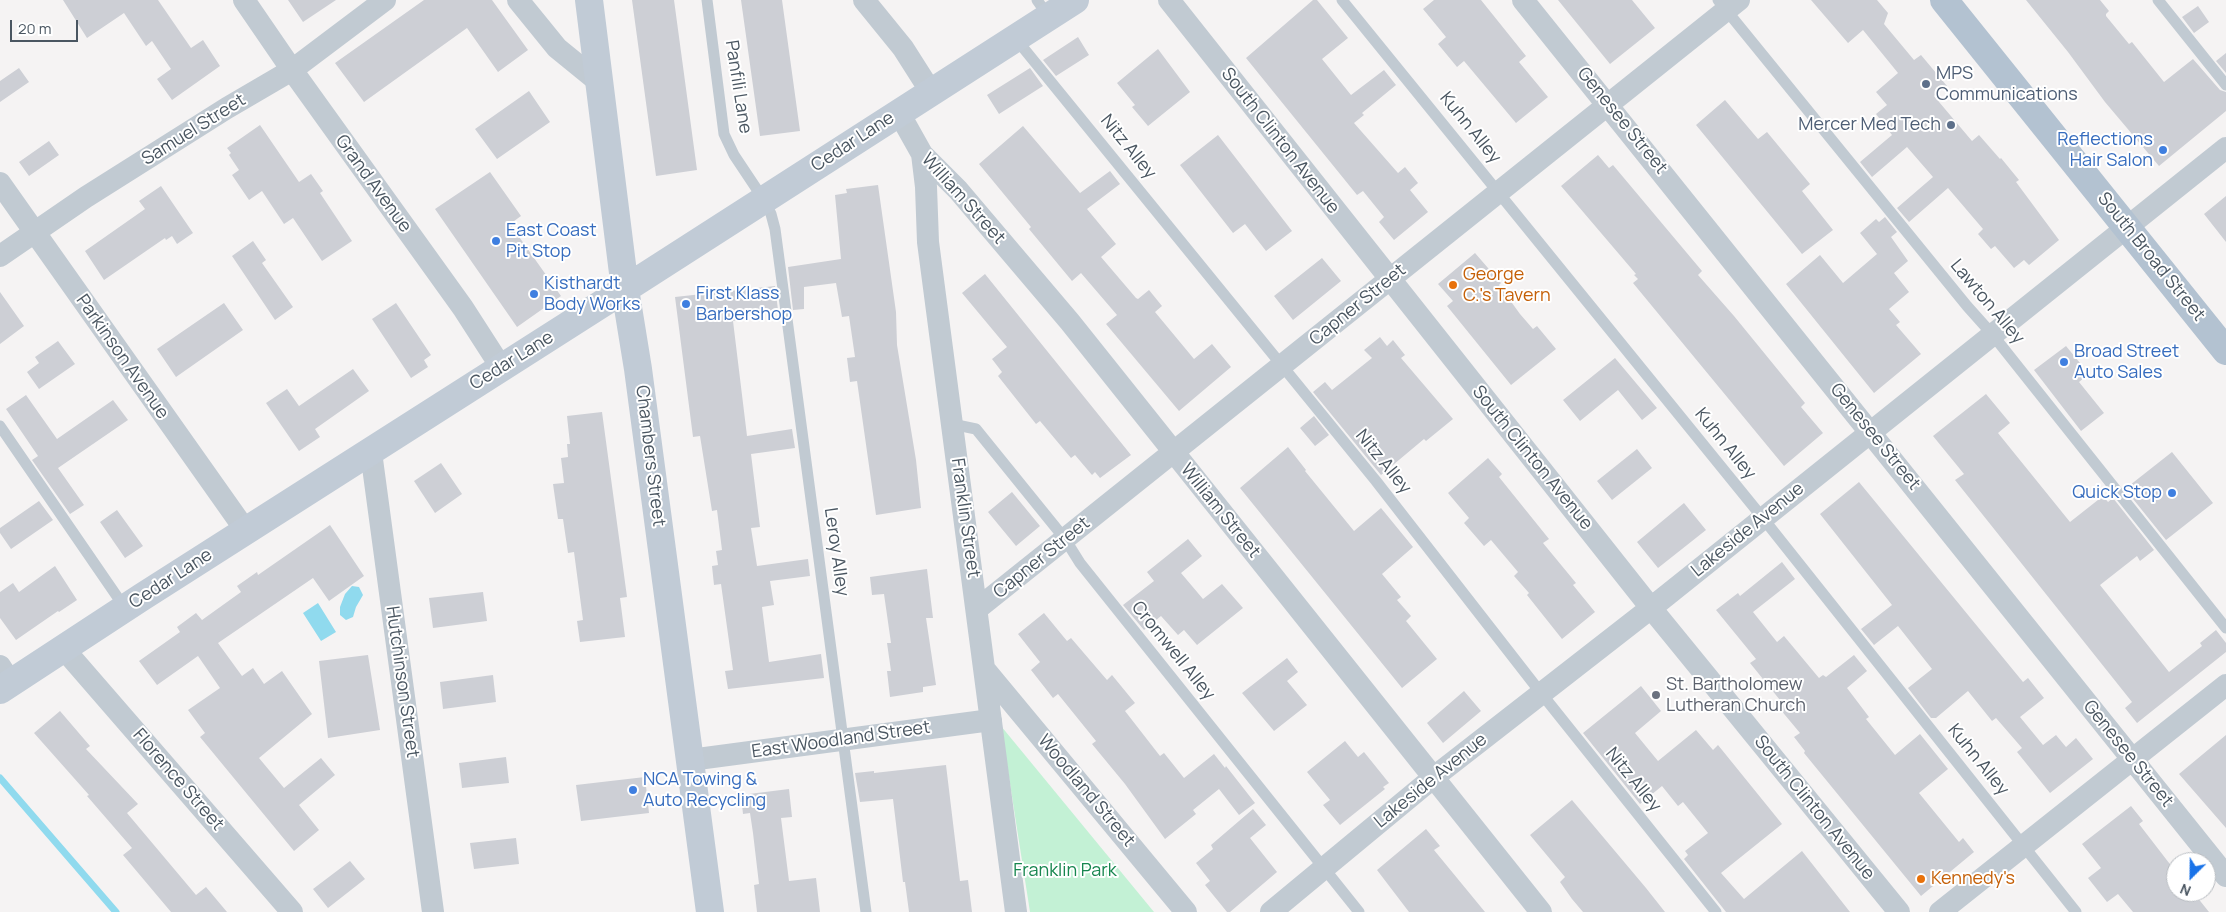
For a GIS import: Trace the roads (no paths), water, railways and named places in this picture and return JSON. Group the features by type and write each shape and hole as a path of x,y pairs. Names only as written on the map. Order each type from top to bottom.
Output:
{"main road":[{"name":"South Broad Street","path":"1944,0 2226,351"}],"street":[{"name":"Grand Avenue","path":"244,0 463,308 501,367"},
{"name":"Samuel Street","path":"0,256 227,108 292,70 385,0"},
{"path":"518,0 557,48 600,83"},
{"name":"Chambers Street","path":"589,0 710,912"},
{"path":"864,0 903,48 931,92"},
{"name":"Cedar Lane","path":"4,680 64,648 1016,39 1043,9 1075,0"},
{"name":"South Clinton Avenue","path":"1169,0 1389,280 1651,608 1898,912"},
{"name":"Genesee Street","path":"1523,0 2226,876"},
{"name":"Capner Street","path":"977,609 1608,104 1727,3"},
{"name":"William Street","path":"899,113 922,154 958,190 1070,322 1541,912"},
{"name":"Lakeside Avenue","path":"1271,912 1434,777 1651,608 2226,148"},
{"name":"Franklin Street","path":"922,154 926,187 928,242 986,671 1016,912"},
{"name":"Parkinson Avenue","path":"0,183 246,531"},
{"name":"Hutchinson Street","path":"371,452 432,912"},
{"name":"Florence Street","path":"64,648 292,912"},
{"name":"Woodland Street","path":"986,671 1186,912"},
{"path":"1940,912 2226,685"},
{"name":"East Woodland Street","path":"690,760 845,741 991,720"}],"lane":[{"name":"Panfili Lane","path":"707,0 724,134 734,156 764,200"},
{"name":"Kuhn Alley","path":"1342,0 1499,191 2076,912"},
{"path":"2158,0 2226,85"},
{"name":"Lawton Alley","path":"1727,3 2226,628"},
{"name":"Nitz Alley","path":"1016,39 1376,481 1541,694 1716,912"},
{"name":"Leroy Alley","path":"764,200 771,214 775,229 845,741 866,912"},
{"name":"Cromwell Alley","path":"952,424 976,429 1065,539 1080,563 1359,912"},
{"path":"0,426 125,608"}],"water":[{"path":"352,586 359,587 363,595 353,617 346,620 340,615 340,607 345,594"},
{"path":"318,603 336,632 321,641 303,613"}],"waterway":[{"path":"0,778 116,912"}],"place":[{"name":"MPS Communications","path":"1926,84"},
{"name":"Mercer Med Tech","path":"1951,125"},
{"name":"Reflections Hair Salon","path":"2163,150"},
{"name":"East Coast Pit Stop","path":"496,241"},
{"name":"George C.'s Tavern","path":"1453,285"},
{"name":"Kisthardt Body Works","path":"534,294"},
{"name":"First Klass Barbershop","path":"686,304"},
{"name":"Broad Street Auto Sales","path":"2064,362"},
{"name":"Quick Stop","path":"2172,493"},
{"name":"St. Bartholomew Lutheran Church","path":"1656,695"},
{"name":"NCA Towing & Auto Recycling","path":"633,790"},
{"name":"Kennedy's","path":"1921,879"}],"park label":[{"name":"Franklin Park","path":"1065,871"}]}
